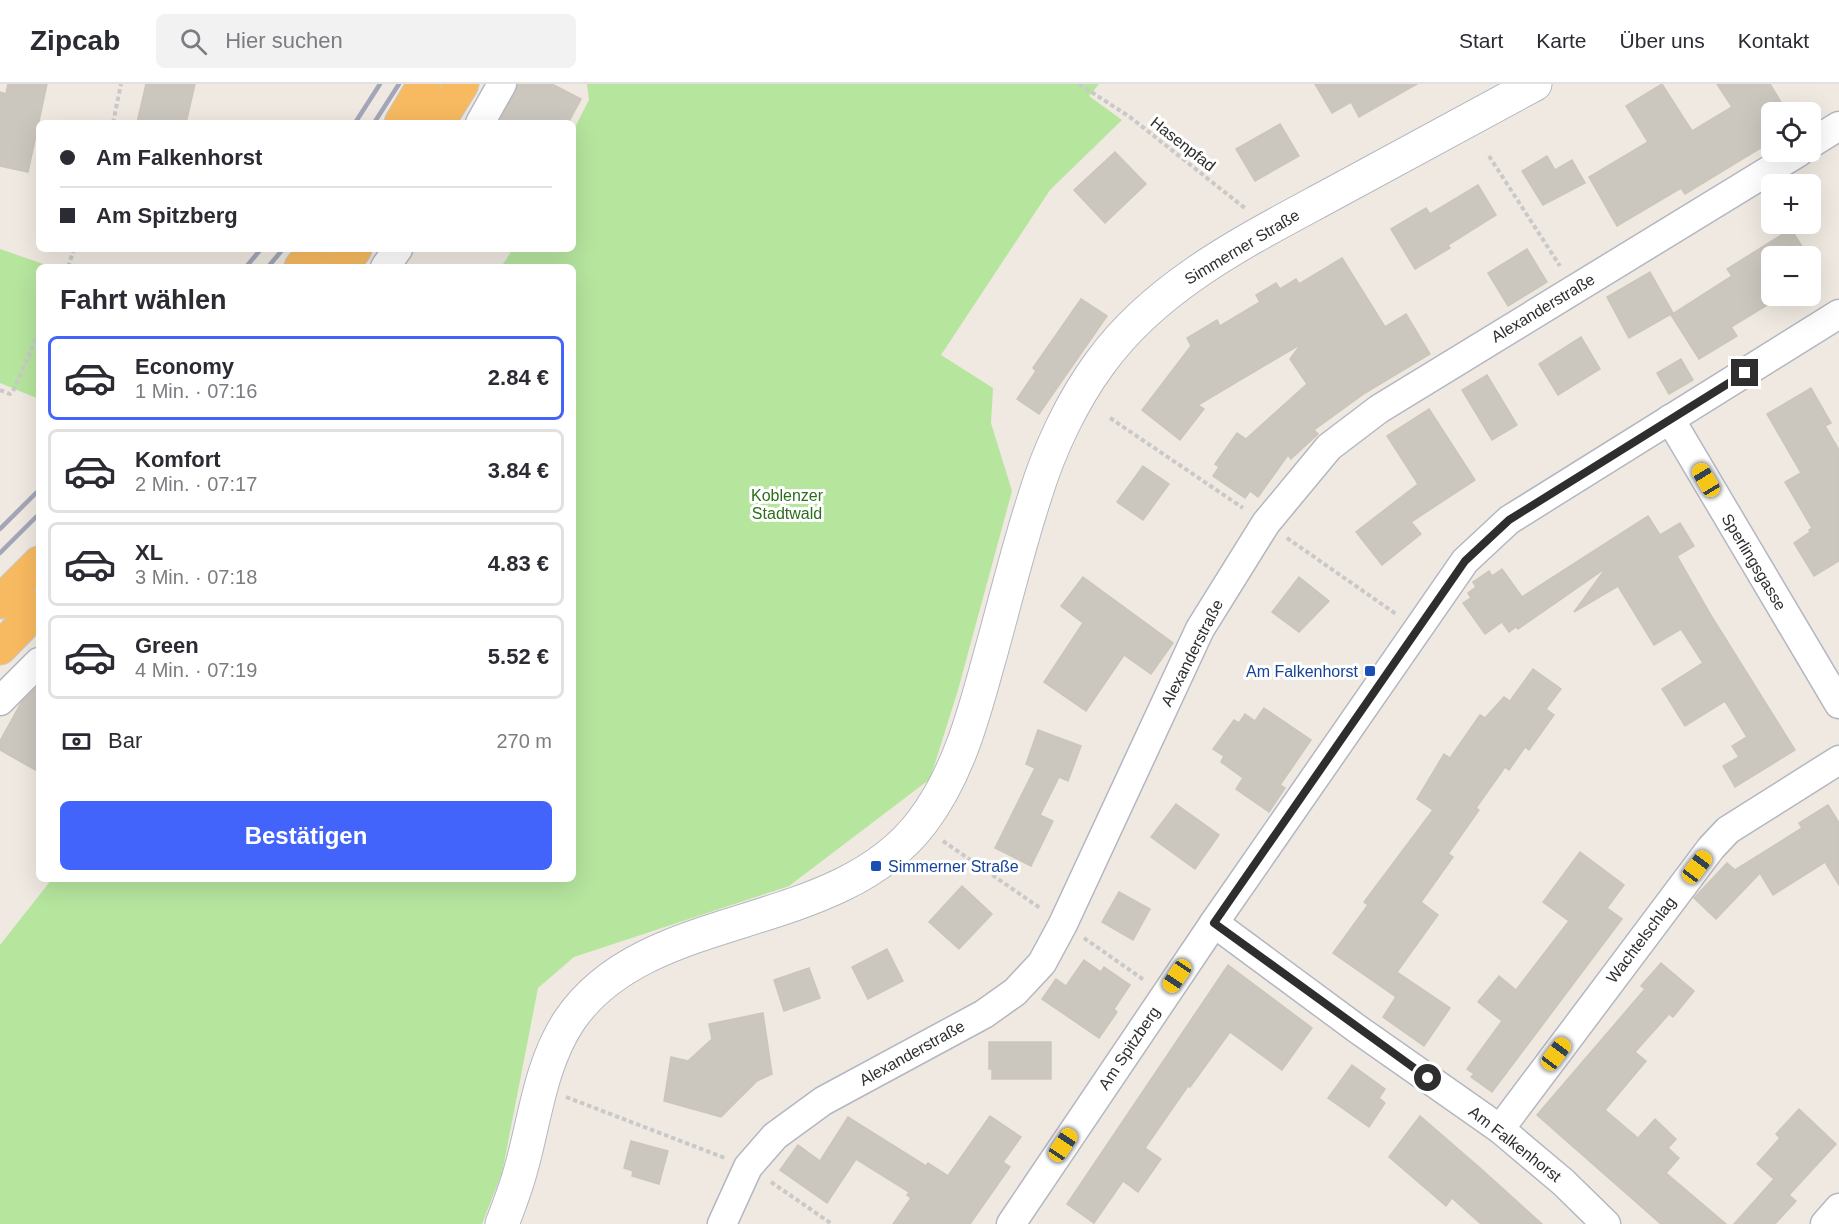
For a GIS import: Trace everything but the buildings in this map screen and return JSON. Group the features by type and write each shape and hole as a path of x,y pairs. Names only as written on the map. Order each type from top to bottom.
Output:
{"highway":[{"path":"403,120 424,84"},
{"path":"440,120 462,84"},
{"path":"303,264 313,252"},
{"path":"0,602 36,566"},
{"path":"0,648 36,611"}],"street":[{"path":"482,120 502,84"},
{"name":"Simmerner Straße","path":"502,1224 520,1171 541,1087 555,1048 569,1021 586,1000 617,974 664,948 823,895 876,866 920,825 947,785 974,714 1035,493 1059,433 1100,363 1140,318 1185,280 1270,228 1535,84"},
{"path":"1821,137 1839,126"},
{"name":"Alexanderstraße","path":"722,1224 748,1167 775,1136 823,1101 984,1014 1015,992 1042,963 1063,924 1200,630 1266,523 1329,447 1379,409 1782,162"},
{"name":"Am Spitzberg","path":"1011,1224 1214,923 1465,561 1509,520 1839,314"},
{"name":"Sperlingsgasse","path":"1670,419 1839,704"},
{"path":"0,700 36,665"},
{"name":"Wachtelschlag","path":"1500,1129 1711,848 1728,830 1839,760"},
{"name":"Am Falkenhorst","path":"1214,923 1356,1028 1500,1129 1563,1182 1606,1224"},
{"path":"1825,1224 1839,1208"}],"path":[{"path":"114,120 121,84"},
{"name":"Hasenpfad","path":"1079,84 1130,117 1270,228"},
{"path":"1489,156 1574,288"},
{"path":"0,390 10,393 14,389 36,339"},
{"path":"1110,418 1417,628"},
{"path":"573,1099 748,1167 832,1224"}],"green space":[{"name":"Koblenzer Stadtwald","path":"587,84 1099,84 1089,96 1122,120 1050,190 941,355 993,388 991,423 1012,491 958,690 930,779 789,886 574,957 538,988 502,1173 482,1224 0,1224 0,945 50,882 576,882 576,264 503,264 511,252 576,252 576,125 589,100"},
{"path":"0,249 43,264 36,264 36,398 0,383"}],"railway":[{"path":"357,120 380,84"},
{"path":"376,120 399,84"},
{"path":"248,264 258,252"},
{"path":"270,264 280,252"},
{"path":"0,529 36,493"},
{"path":"0,553 36,517"}],"place":[{"name":"Am Falkenhorst","path":"1370,671"},
{"name":"Simmerner Straße","path":"876,866"}],"route":[{"path":"1428,1078 1214,923 1465,561 1509,520 1745,373"}]}
